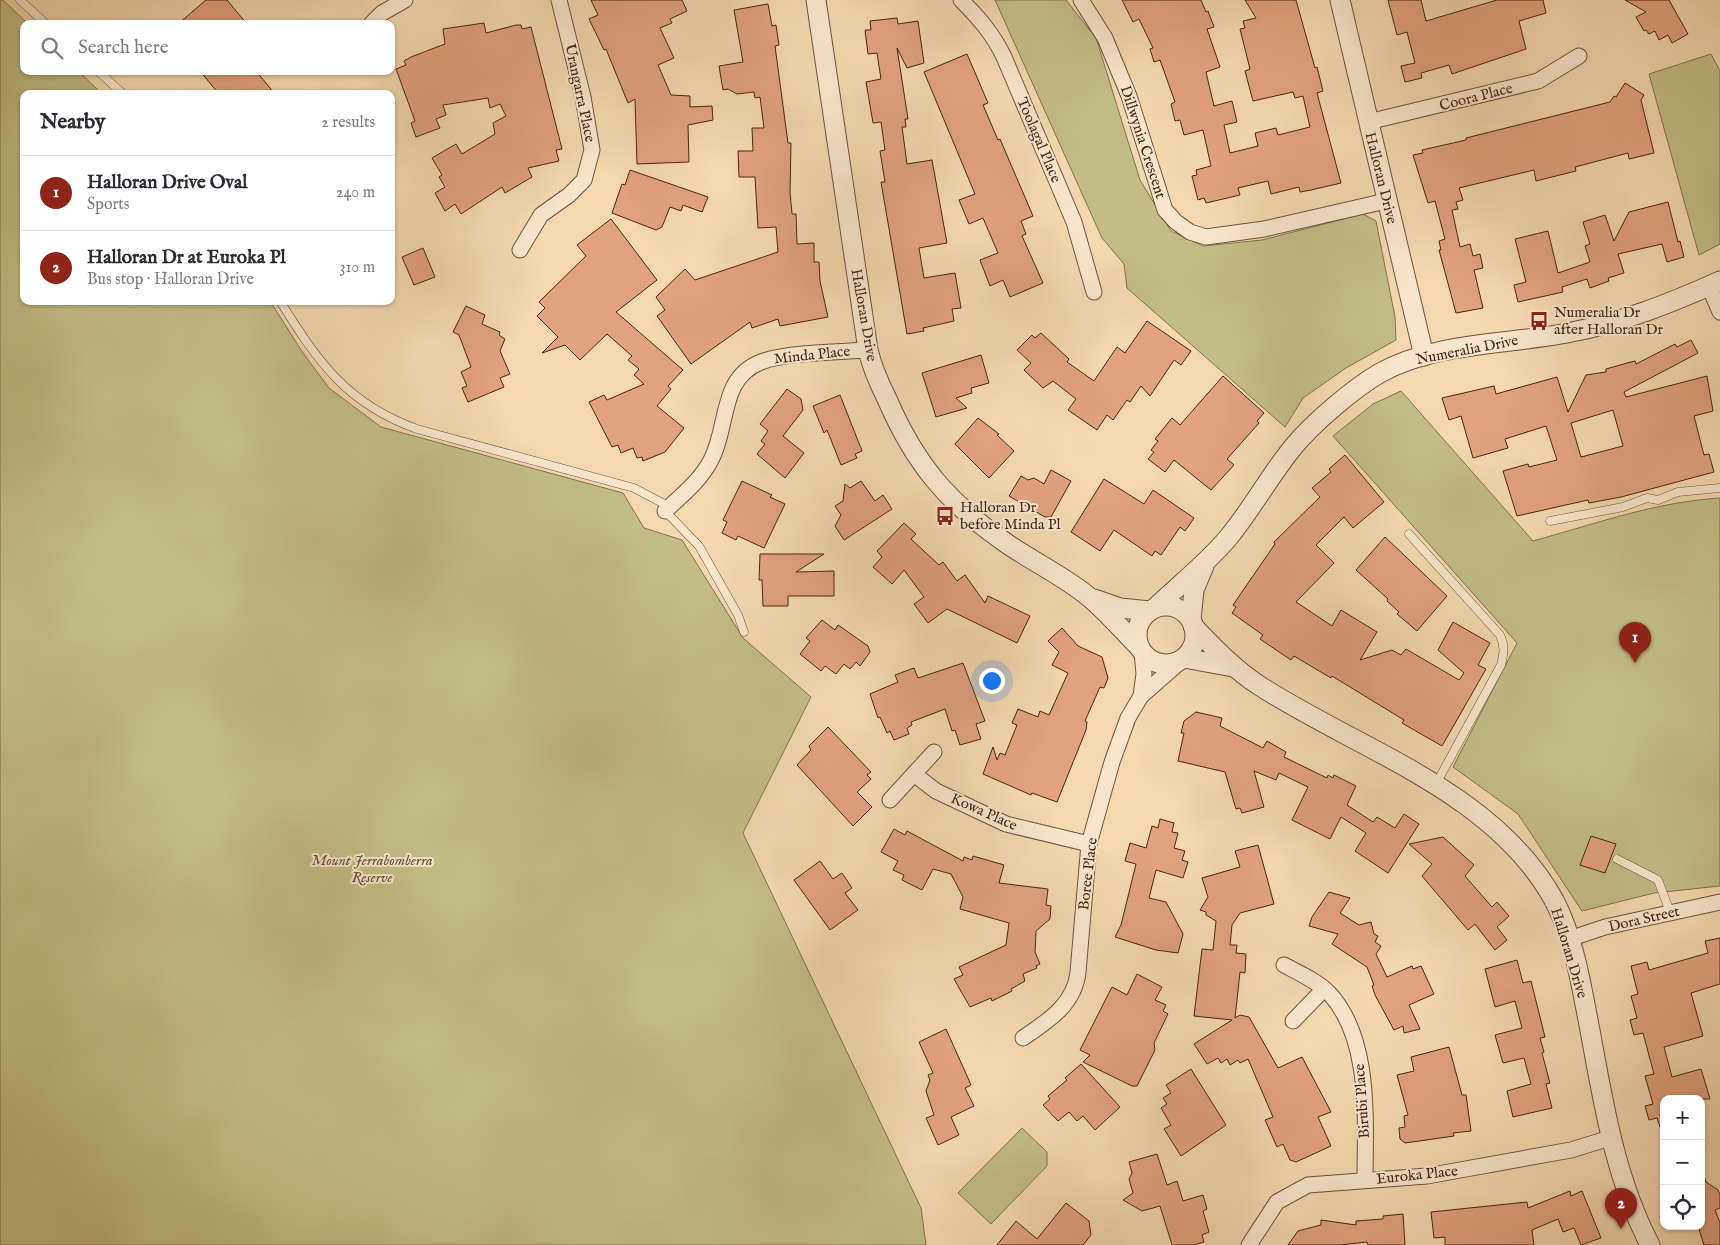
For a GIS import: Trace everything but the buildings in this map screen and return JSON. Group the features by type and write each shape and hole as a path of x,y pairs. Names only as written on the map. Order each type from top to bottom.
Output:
{"street":[{"path":"376,20 382,13 404,0"},
{"name":"Urangarra Place","path":"520,250 541,215 584,180 592,150 583,97 558,0"},
{"name":"Halloran Drive","path":"816,0 868,350 872,365 900,430 928,475 967,516 1090,598 1141,650"},
{"name":"Toolagal Place","path":"961,0 985,24 1001,51 1074,222 1094,292"},
{"name":"Dillwynia Crescent","path":"1081,0 1105,38 1129,96 1165,210 1176,222 1190,232 1206,237 1264,229 1386,201"},
{"name":"Halloran Drive","path":"1340,0 1424,356"},
{"name":"Coora Place","path":"1368,122 1538,81 1579,56"},
{"path":"1715,283 1720,312"},
{"name":"Numeralia Drive","path":"1152,610 1204,565 1238,526 1294,446 1358,386 1389,369 1424,356 1604,325 1668,304 1715,283"},
{"name":"Minda Place","path":"668,509 704,472 712,459 718,443 728,396 736,380 743,373 759,362 768,359 868,350"},
{"name":"Numeralia Drive","path":"1192,623 1194,590 1204,565"},
{"name":"Halloran Drive","path":"1090,598 1120,608 1152,610"},
{"path":"1162,606 1175,608 1182,611 1192,623 1195,636 1193,646 1183,659 1162,664 1149,659 1141,650 1137,638 1138,628 1143,618 1152,610 1162,606"},
{"name":"Halloran Drive","path":"1192,623 1235,667 1271,693 1436,784 1501,834 1531,866 1555,902 1569,939 1580,980 1610,1138 1622,1180 1638,1222 1650,1245"},
{"name":"Boree Place","path":"1141,650 1144,674 1141,696"},
{"name":"Halloran Drive","path":"1183,659 1235,667"},
{"name":"Boree Place","path":"1023,1038 1060,1010 1076,985 1089,844 1112,762 1128,718 1141,696 1183,659"},
{"path":"890,800 934,752"},
{"name":"Kowa Place","path":"914,774 936,791 1006,824 1089,844"},
{"name":"Dora Street","path":"1569,939 1670,912 1720,902"},
{"name":"Birubi Place","path":"1284,965 1324,989 1334,1000 1347,1022 1359,1060 1364,1101 1365,1180"},
{"path":"1293,1021 1324,989"},
{"name":"Euroka Place","path":"1249,1245 1277,1202 1289,1194 1308,1186 1427,1176 1571,1150 1610,1138"}],"lane":[{"path":"20,0 42,20"},
{"path":"102,75 119,90"},
{"path":"283,305 338,383 384,416 417,429 634,488 668,509 695,541 738,615 744,632"},
{"path":"1550,520 1623,507 1647,498 1658,500 1678,492 1720,488"},
{"path":"1409,534 1500,635 1504,644 1501,665 1436,784"},
{"path":"1617,859 1658,880 1670,912"}],"green space":[{"name":"Mount Jerrabomberra Reserve","path":"0,0 3,0 24,20 20,20 20,75 82,75 98,90 20,90 20,305 273,305 303,353 329,388 381,427 623,493 644,528 682,540 743,638 811,697 743,833 921,1208 926,1245 0,1245"},
{"path":"995,0 1066,0 1096,38 1140,180 1171,231 1203,246 1262,240 1363,214 1376,221 1395,317 1396,340 1346,368 1303,398 1285,427 1127,288 1124,264 1102,238"},
{"path":"1711,54 1720,71 1720,244 1699,255 1649,74"},
{"path":"1401,391 1533,541 1649,509 1696,500 1720,498 1720,886 1654,893 1582,911 1518,814 1453,767 1517,643 1333,436 1373,404"},
{"path":"1022,1128 1047,1152 1047,1166 991,1224 958,1193"}],"place":[{"name":"Numeralia Dr after Halloran Dr","path":"1539,321"},
{"name":"Halloran Dr before Minda Pl","path":"945,516"},
{"name":"Halloran Drive Oval","path":"1635,663"},
{"name":"Halloran Dr at Euroka Pl","path":"1621,1229"}]}
